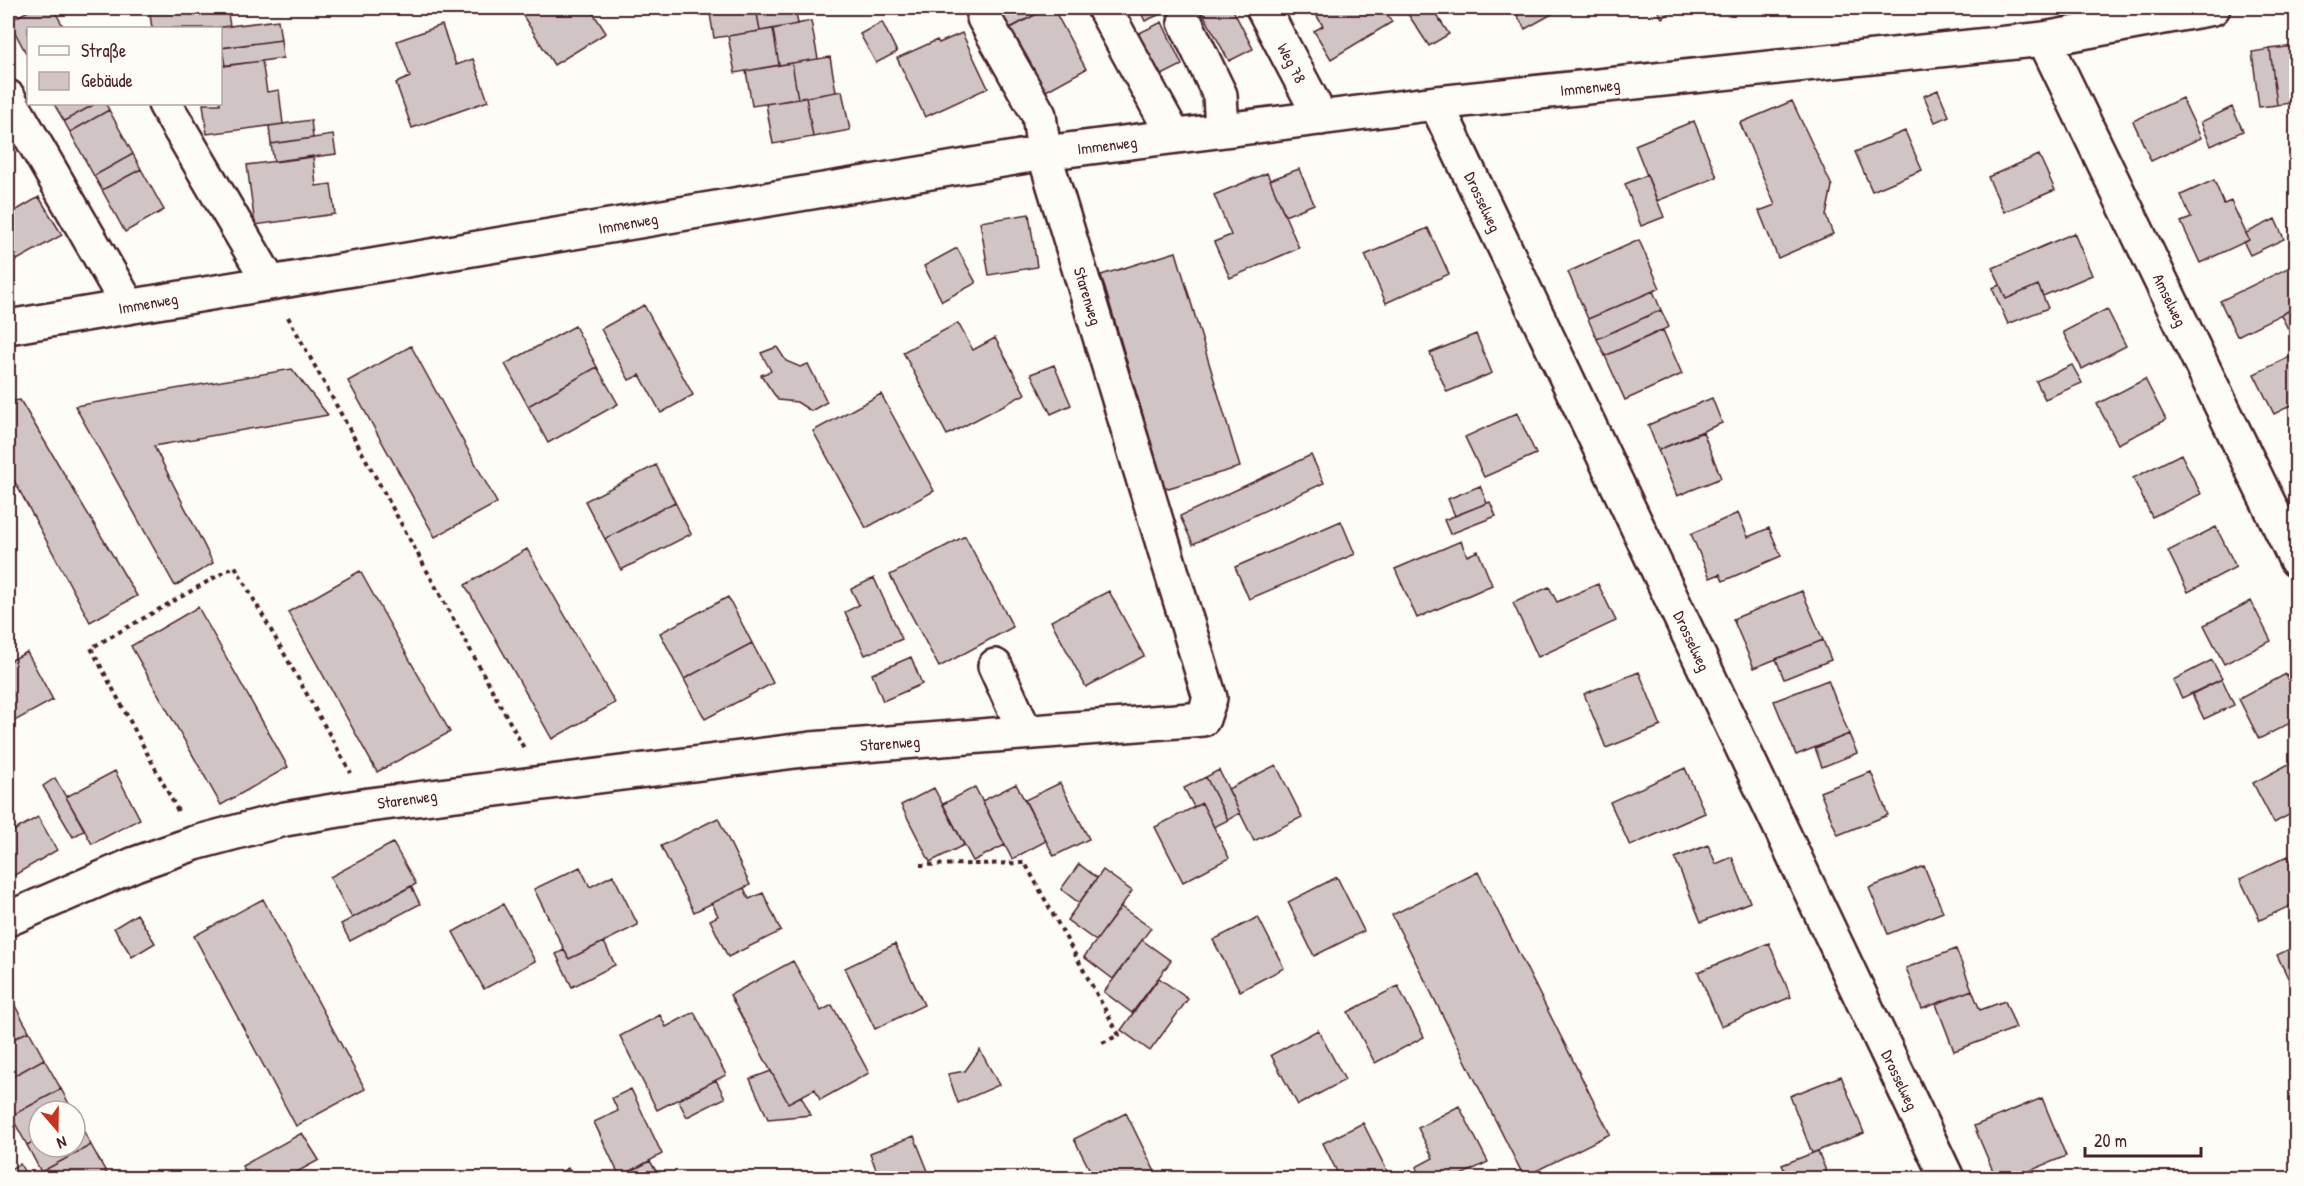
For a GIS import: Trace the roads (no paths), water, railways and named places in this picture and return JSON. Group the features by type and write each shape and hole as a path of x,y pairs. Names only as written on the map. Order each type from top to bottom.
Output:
{"street":[{"path":"1104,8 1174,136"},
{"name":"Weg 78","path":"1263,8 1321,118"},
{"name":"Immenweg","path":"8,327 1044,153 1437,103 2044,39 2213,8"},
{"path":"984,18 1039,115 1044,153"},
{"path":"1185,22 1220,95 1222,130"},
{"name":"Amselweg","path":"2044,39 2296,561"},
{"path":"8,97 129,307"},
{"name":"Drosselweg","path":"1437,103 1947,1179"},
{"path":"166,105 270,283"},
{"name":"Starenweg","path":"8,920 135,864 195,843 285,819 369,805 811,749 1203,719 1210,698 1044,153"},
{"path":"995,666 1025,732"}]}
